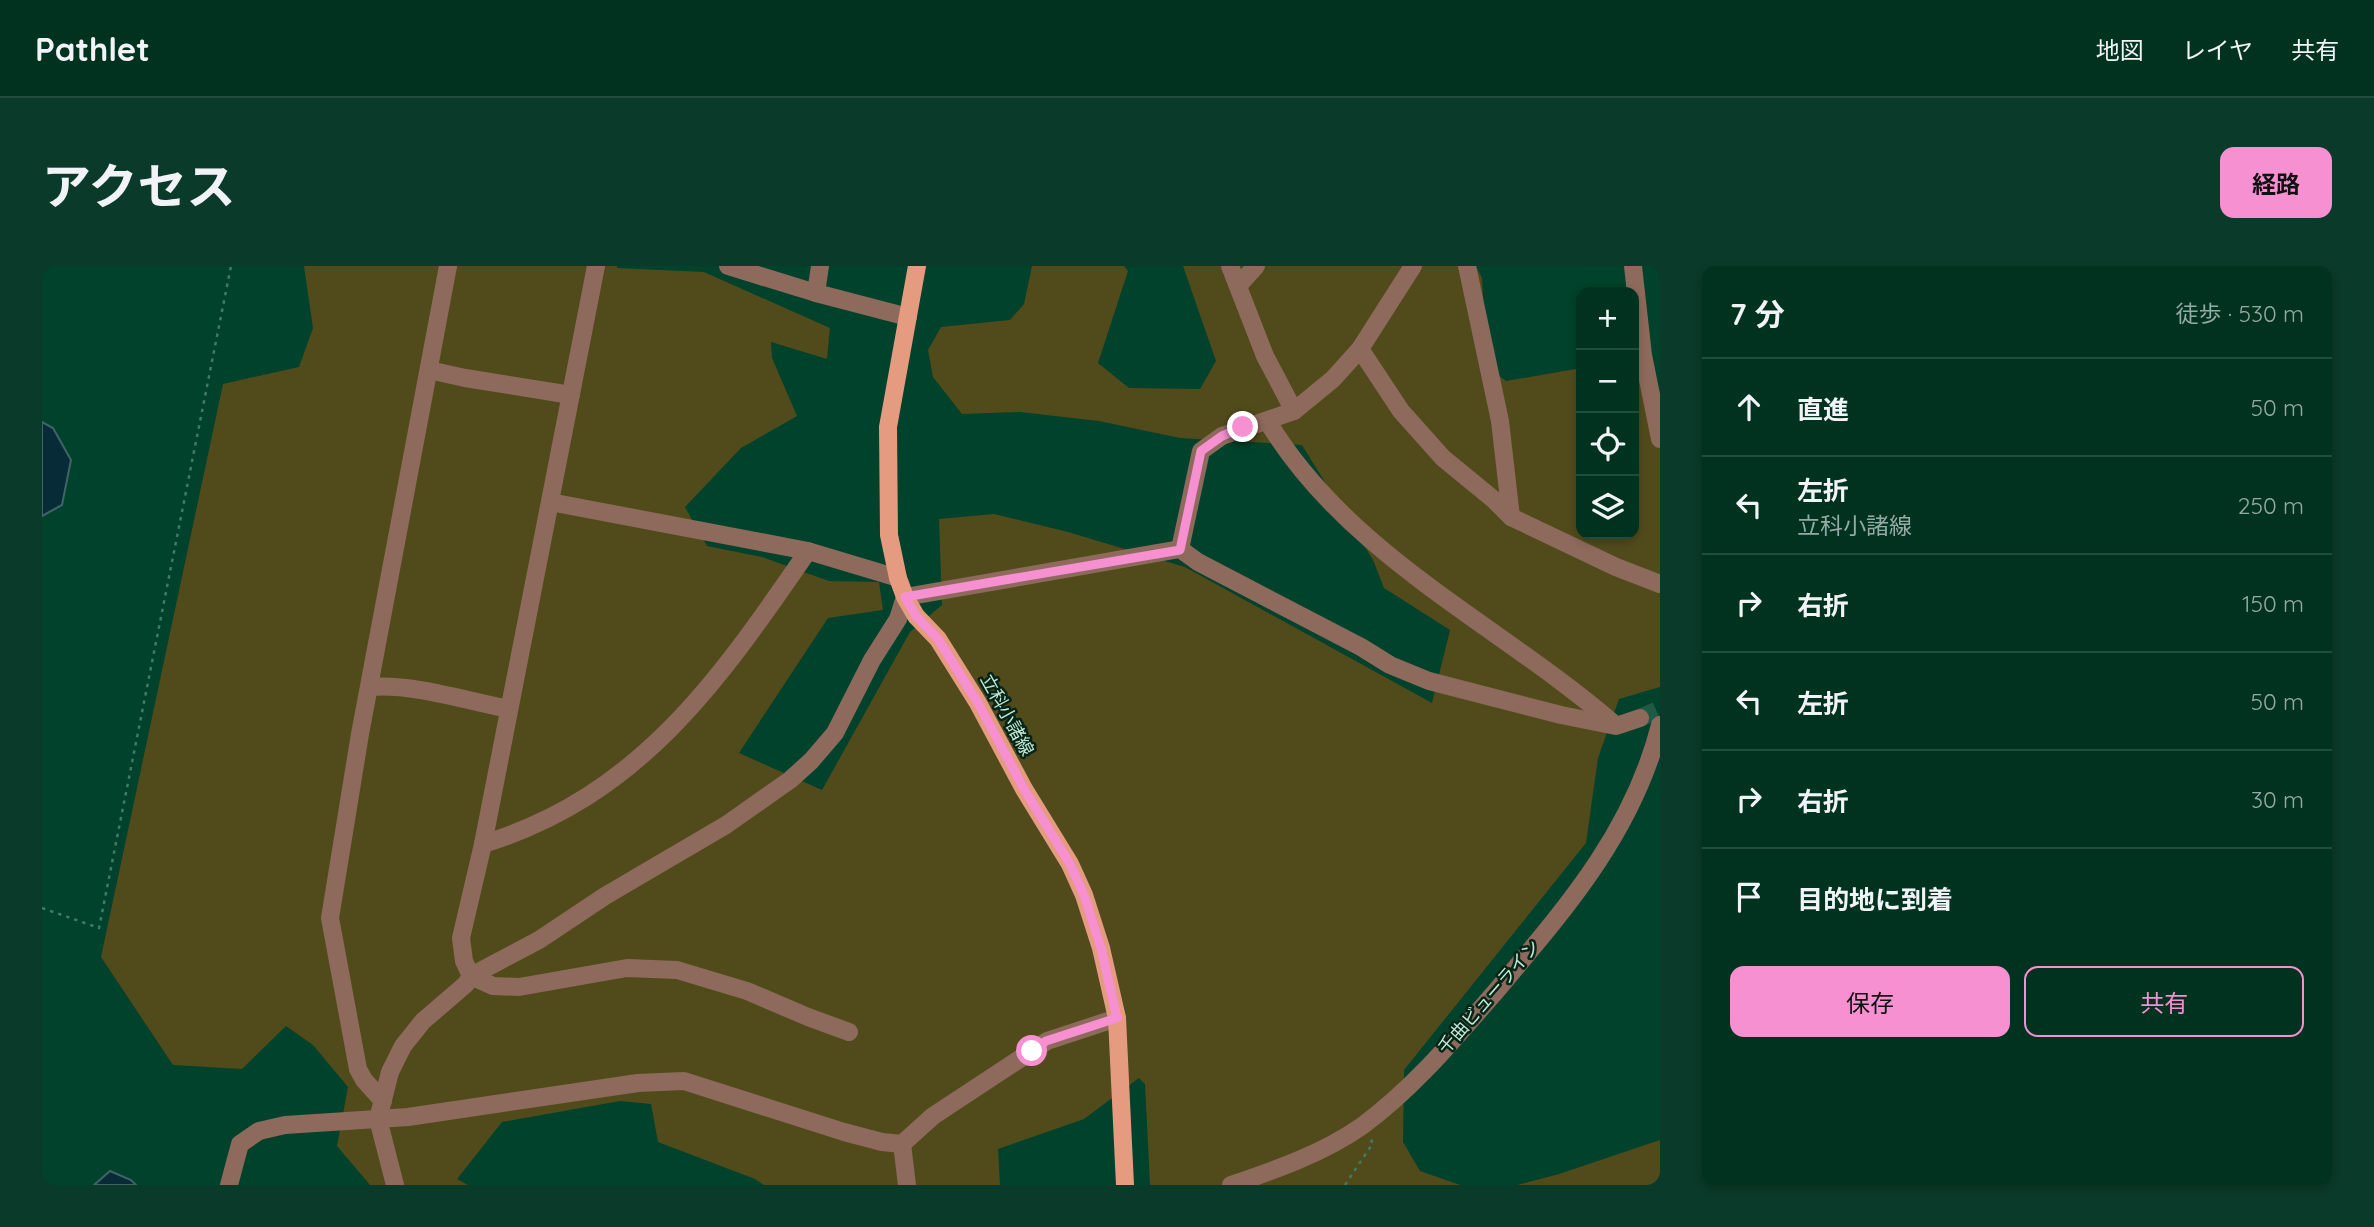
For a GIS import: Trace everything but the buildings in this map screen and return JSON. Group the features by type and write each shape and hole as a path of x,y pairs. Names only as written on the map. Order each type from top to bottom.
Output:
{"main road":[{"name":"立科小諸線","path":"917,266 888,428 889,535 898,578 916,616 938,639 978,703 1024,789 1070,864 1088,908 1117,1018 1125,1185"}],"street":[{"path":"395,1185 381,1110 358,1069 330,918 448,266"},
{"path":"596,266 483,844 461,938 464,961 471,976 493,986 519,987 627,968 677,970 747,991 849,1032"},
{"path":"728,266 908,317"},
{"path":"816,293 820,266"},
{"path":"1230,266 1265,356 1294,411"},
{"path":"1238,286 1256,266"},
{"path":"1180,550 1201,451 1222,436 1294,411 1333,379 1360,349 1413,266"},
{"path":"1467,266 1500,421 1511,517"},
{"path":"1633,266 1643,355 1660,439"},
{"path":"1360,349 1401,411 1443,458 1511,517 1616,567 1660,584"},
{"path":"429,370 571,395"},
{"path":"1268,422 1282,445 1313,484 1386,554 1462,613 1571,687 1616,726"},
{"path":"550,502 808,551 898,578"},
{"path":"381,1110 390,1072 403,1046 423,1021 466,984 471,976 538,940 726,825 790,780 811,761 835,733 872,660 898,619 905,597 1180,550 1403,670 1429,681 1561,715 1616,726 1640,718"},
{"path":"483,844 559,814 639,759 673,728 701,696 808,551"},
{"path":"370,687 404,688 509,709"},
{"name":"千曲ビューライン","path":"1231,1185 1297,1160 1361,1126 1451,1044 1581,887 1610,845 1632,801 1660,724"},
{"path":"229,1185 240,1144 259,1131 381,1110 408,1117 638,1083 684,1081 845,1132 901,1144 933,1116 1046,1041 1117,1018"},
{"path":"901,1144 907,1185"}],"path":[{"path":"42,908 99,928 231,266"},
{"path":"1345,1185 1373,1143 1361,1126"}],"shaded area":[{"path":"304,266 617,266 704,272 830,328 827,359 771,342 772,358 797,416 741,448 685,507 707,546 762,557 829,581 879,582 883,610 828,618 739,753 822,790 910,632 942,605 939,519 994,514 1068,532 1185,567 1432,703 1450,630 1384,588 1373,560 1302,445 1180,438 1099,421 1020,412 962,414 933,377 928,350 941,327 1010,320 1024,304 1032,266 1124,266 1128,271 1098,363 1129,388 1200,389 1216,361 1183,266 1476,266 1482,278 1487,367 1506,381 1576,369 1576,539 1639,539 1639,382 1660,393 1660,687 1619,699 1598,758 1586,843 1404,1070 1403,1142 1420,1171 1460,1185 1150,1185 1145,1084 1139,1078 1084,1119 998,1149 1000,1185 764,1185 755,1179 658,1142 651,1104 620,1101 502,1122 457,1179 468,1185 370,1185 337,1146 348,1087 313,1045 286,1026 242,1069 173,1065 101,957 223,384 299,367 313,328"},
{"path":"1660,1140 1660,1185 1517,1185 1559,1174"}],"water":[{"path":"42,422 53,428 71,460 62,505 42,516"},
{"path":"110,1171 131,1180 136,1185 94,1185"}],"tunnel":[{"path":"1640,718 1660,709"}],"route":[{"path":"1032,1051 1046,1041 1117,1018 1101,948 1084,895 1070,864 1024,789 978,703 938,639 916,616 905,597 1180,550 1201,451 1208,444 1243,427"}]}
